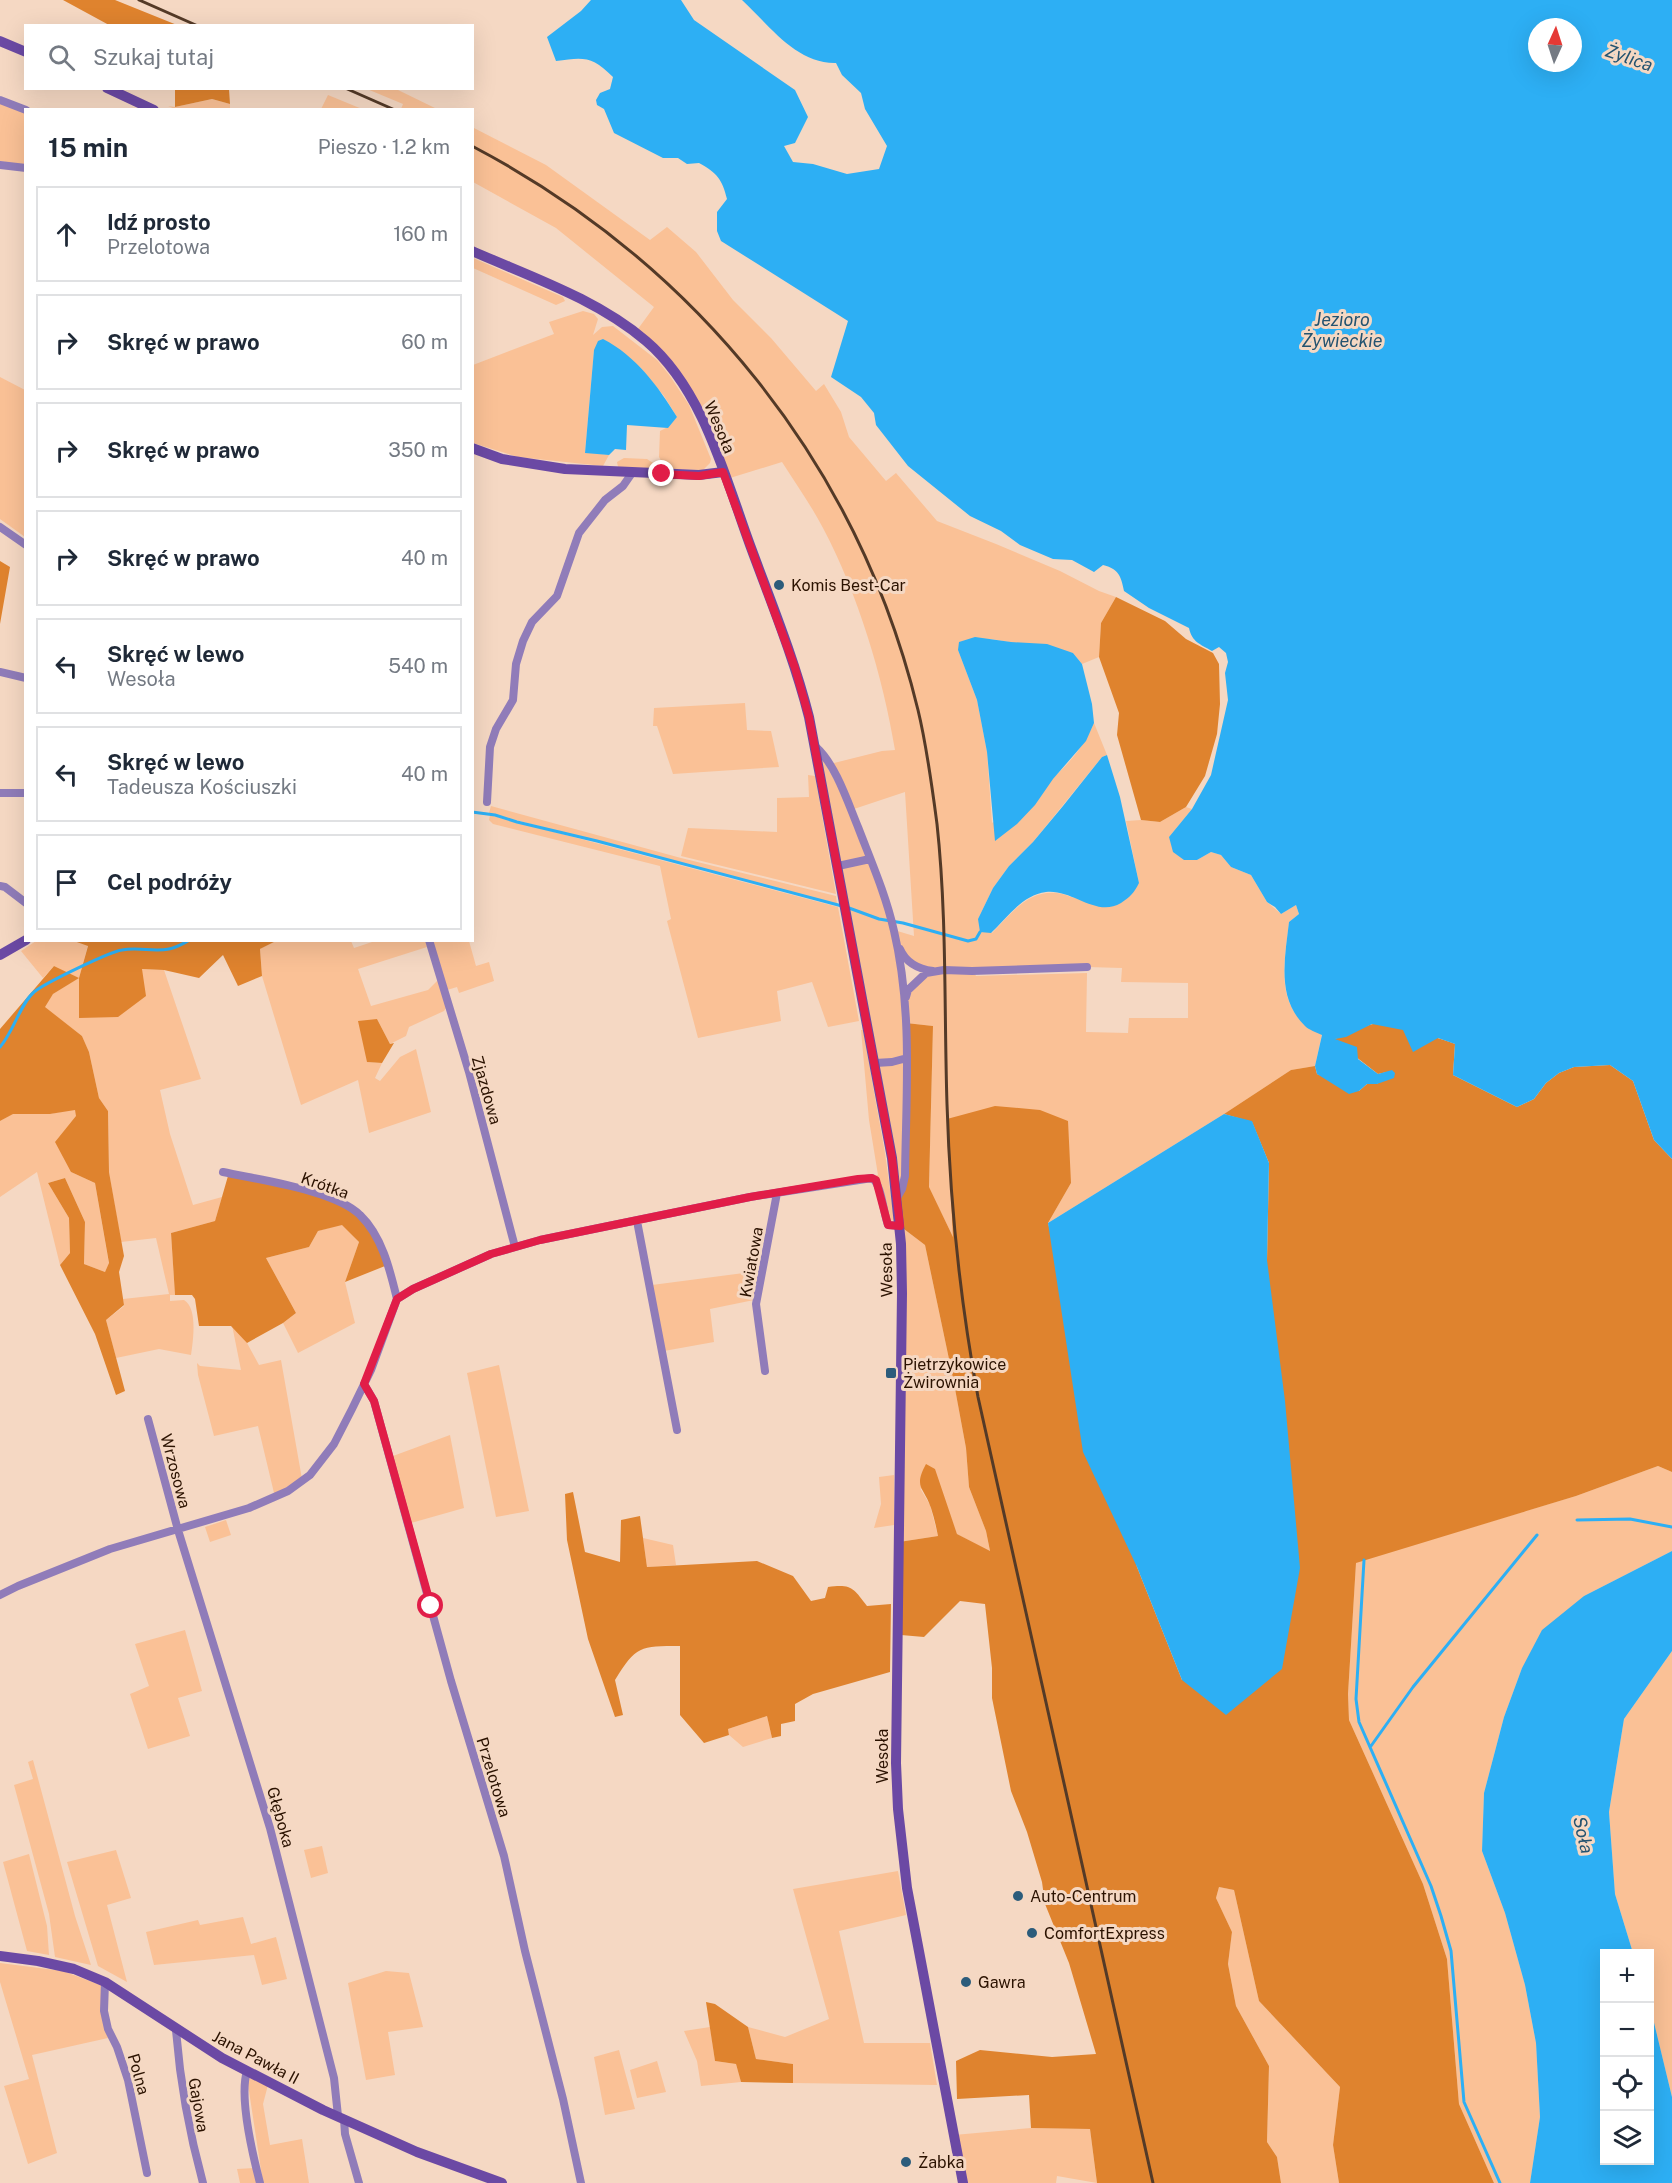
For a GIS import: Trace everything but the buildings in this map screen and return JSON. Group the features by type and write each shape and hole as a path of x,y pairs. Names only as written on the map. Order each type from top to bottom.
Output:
{"main road":[{"path":"0,41 24,51"},
{"path":"111,90 150,108"},
{"name":"Wesoła","path":"474,252 603,312 644,339 666,361 687,392 706,429 723,472 795,668 816,747 898,1196 902,1304 896,1764 898,1809 907,1888 963,2183"},
{"path":"474,449 502,459 565,469 699,476 723,472"},
{"path":"0,955 24,941"},
{"name":"Jana Pawła II","path":"0,1956 38,1961 74,1970 105,1982 176,2030 247,2071 341,2118 417,2152 486,2181 502,2183"}],"street":[{"path":"0,100 24,109"},
{"path":"0,165 24,168"},
{"path":"487,802 490,747 496,729 513,700 516,664 523,641 532,622 557,596 579,533 605,500 623,486 632,473"},
{"path":"0,526 24,544"},
{"path":"0,672 24,678"},
{"path":"816,747 824,754 830,765 870,859 894,930 904,1005 907,1058 905,1176 898,1196"},
{"path":"0,793 24,793"},
{"path":"838,866 870,859"},
{"path":"2,884 24,901"},
{"path":"896,941 902,954 910,963 923,970 1087,967"},
{"name":"Zjazdowa","path":"430,942 469,1072 515,1247"},
{"path":"904,1005 908,990 916,981 926,973 937,971"},
{"path":"875,1063 907,1058"},
{"name":"Krótka","path":"223,1172 337,1200 360,1214 378,1238 397,1299"},
{"path":"0,1595 110,1549 249,1508 288,1491 310,1475 334,1444 364,1384 397,1299 413,1289 491,1254 540,1240 777,1193 872,1178 878,1183 883,1212 888,1225 900,1226"},
{"name":"Kwiatowa","path":"765,1371 756,1304 777,1193"},
{"path":"637,1221 677,1430"},
{"name":"Przelotowa","path":"364,1384 374,1401 451,1681 504,1856 525,1951 564,2099 581,2183"},
{"name":"Wrzosowa","path":"148,1419 178,1530"},
{"name":"Głęboka","path":"178,1530 270,1828 334,2078 341,2118 358,2183"},
{"name":"Polna","path":"105,1982 104,2011 108,2029 117,2047 128,2080 147,2173"},
{"name":"Gajowa","path":"176,2030 179,2072 192,2141 203,2183"},
{"path":"247,2071 244,2081 245,2097 260,2183"}],"shaded area":[{"path":"63,0 115,0 175,24 107,24"},
{"path":"175,90 229,90 230,104 212,99 175,107"},
{"path":"369,90 398,90 435,108 401,108 403,104"},
{"path":"328,95 360,108 322,108"},
{"path":"212,99 230,104 230,108 173,108 168,106 175,107"},
{"path":"0,102 24,112 24,166 0,161"},
{"path":"474,128 546,165 650,240 667,227 696,252 733,300 771,338 816,391 824,384 841,412 849,437 886,481 896,473 937,521 1060,571 1116,597 1101,623 1099,657 1082,664 1073,653 991,639 958,650 977,700 987,752 992,823 1037,791 1063,768 1075,755 1094,723 1107,755 1102,757 1033,842 1009,866 993,888 978,919 992,933 1020,905 1037,895 1057,893 1084,899 1139,883 1126,821 1160,822 1186,807 1192,809 1169,837 1197,860 1211,852 1221,855 1231,867 1251,875 1267,902 1281,914 1296,905 1299,914 1289,922 1284,971 1285,987 1295,1014 1306,1025 1322,1034 1315,1066 1291,1070 1048,1223 1071,1183 954,1239 929,1188 933,1026 906,1023 905,1176 898,1196 816,747 846,801 830,764 895,750 884,694 868,636 836,553 818,519 782,462 730,478 691,399 635,333 654,307 556,228 474,183","holes":["905,792 914,936 894,930 851,810","897,944 910,963 944,970 916,981 904,1002","1122,968 1121,982 1188,983 1188,1018 1129,1018 1128,1033 1086,1032 1087,973 976,976 973,971"]},
{"path":"474,258 563,297 565,301 556,305 474,268"},
{"path":"583,311 594,314 598,319 593,335 602,327 613,326 657,360 689,405 711,459 710,463 703,470 666,469 659,457 660,431 668,427 677,417 664,396 640,367 594,350 585,452 609,455 603,466 518,457 474,443 474,365 554,334 549,322"},
{"path":"0,377 24,389 24,536 0,519"},
{"path":"624,458 647,459 653,463 653,469 618,467 617,462"},
{"path":"0,561 10,567 0,624"},
{"path":"1116,597 1165,621 1186,639 1213,653 1219,664 1220,704 1217,734 1205,776 1186,807 1160,822 1141,820 1117,735 1119,713 1099,657 1101,623"},
{"path":"745,703 747,730 771,731 779,767 673,774 657,726 653,726 654,708"},
{"path":"808,775 815,776 836,894 681,856 688,828 777,832 777,798 809,797"},
{"path":"491,806 681,858 836,896 837,904 489,813"},
{"path":"490,815 838,907 859,1021 828,1027 812,982 777,991 781,1021 698,1038 667,921 671,919 660,866 493,824 489,820"},
{"path":"34,942 78,942 88,945 79,978 141,969 164,970 201,1079 160,1090 170,1134 193,1205 222,1197 215,1221 171,1233 175,1295 170,1295 170,1301 184,1300 191,1310 194,1325 191,1355 159,1349 116,1358 106,1320 124,1306 123,1299 169,1294 156,1238 121,1242 109,1172 108,1111 99,1098 89,1052 82,1036 44,1007 53,994 78,978 54,966 43,978 21,951"},
{"path":"77,942 274,942 260,949 262,976 238,986 223,955 199,978 164,970 142,969 146,996 118,1017 79,1018 79,978 88,946"},
{"path":"274,942 351,942 354,948 372,942 426,942 427,947 358,969 371,1006 428,990 438,980 446,1008 444,1011 409,1027 406,1036 390,1044 377,1019 367,1062 382,1063 375,1078 380,1081 400,1057 416,1049 431,1112 369,1133 358,1080 301,1105 262,976 260,949"},
{"path":"432,942 469,942 476,966 489,962 494,981 459,993 457,987 447,990"},
{"path":"54,966 79,978 53,994 45,1007 82,1036 89,1052 99,1098 108,1111 109,1172 124,1256 119,1272 124,1305 106,1320 125,1391 116,1395 95,1334 60,1265 70,1253 69,1218 48,1183 65,1178 85,1222 84,1264 105,1272 109,1263 95,1183 71,1172 55,1142 76,1116 75,1110 50,1114 13,1114 0,1121 0,1029"},
{"path":"377,1019 390,1044 394,1043 382,1063 367,1062 358,1021"},
{"path":"906,1023 933,1026 929,1187 953,1237 947,1119 995,1106 1040,1110 1068,1121 1071,1183 1048,1223 1137,1567 1182,1680 1267,1260 1269,1163 1252,1122 1224,1114 1291,1070 1315,1066 1317,1074 1359,1091 1367,1084 1377,1084 1387,1072 1378,1074 1333,1039 1373,1024 1401,1028 1455,1044 1453,1075 1517,1107 1534,1099 1546,1083 1559,1073 1574,1067 1610,1065 1633,1081 1654,1140 1672,1159 1672,1472 1658,1466 1576,1496 1356,1563 1348,1694 1349,1720 1423,1884 1447,1959 1459,2104 1494,2183 1339,2183 1333,2145 1340,2087 1259,2001 1234,1890 1219,1887 1216,1898 1232,1932 1228,1964 1236,2006 1269,2066 1267,2142 1277,2157 1281,2183 1097,2183 1090,2129 1031,2128 1029,2095 957,2099 956,2061 980,2050 1052,2057 1096,2054 1069,1963 1045,1904 1042,1882 1027,1832 1011,1791 992,1698 992,1668 985,1604 960,1601 924,1637 901,1635 899,1542 938,1536 931,1508 920,1483 926,1464 935,1469 957,1534 990,1551 986,1531 969,1487 966,1448 925,1245 900,1226 898,1196 902,1189"},
{"path":"861,1030 863,1030 885,1153 894,1219 892,1221 887,1215 882,1191 874,1176 878,1175 869,1120"},
{"path":"75,1109 77,1116 71,1172 95,1183 109,1264 105,1272 84,1264 85,1222 65,1178 48,1183 69,1218 70,1253 60,1265 37,1172 0,1197 0,1121 12,1114 50,1114"},
{"path":"228,1176 317,1195 348,1208 364,1222 372,1234 385,1266 345,1282 359,1242 342,1225 318,1231 309,1247 266,1258 296,1313 247,1343 231,1326 199,1326 195,1299 192,1295 175,1295 171,1233 215,1221"},
{"path":"342,1224 359,1242 345,1282 355,1323 298,1353 283,1323 296,1313 266,1258 309,1247 318,1231"},
{"path":"900,1226 925,1245 966,1448 969,1487 986,1531 990,1552 957,1534 947,1507 920,1488 930,1505 938,1536 899,1542"},
{"path":"759,1271 754,1300 710,1309 714,1342 664,1351 652,1285"},
{"path":"232,1325 247,1343 259,1365 281,1360 302,1479 286,1490 274,1493 258,1426 214,1436 197,1363 200,1366 241,1370"},
{"path":"499,1365 529,1511 496,1517 467,1373"},
{"path":"450,1435 464,1508 411,1523 393,1456"},
{"path":"1658,1466 1672,1472 1672,1551 1584,1596 1522,1668 1504,1717 1484,1793 1482,1851 1505,1913 1525,1985 1536,2043 1540,2117 1530,2183 1494,2183 1459,2104 1447,1959 1423,1884 1349,1720 1348,1694 1356,1562 1576,1496"},
{"path":"894,1475 894,1525 874,1528 881,1504 879,1477"},
{"path":"573,1492 585,1552 620,1562 621,1520 640,1516 647,1567 757,1561 793,1576 811,1601 825,1598 828,1587 842,1586 855,1591 867,1606 891,1604 890,1672 813,1694 795,1704 795,1721 781,1724 781,1736 772,1738 767,1716 728,1729 729,1735 704,1743 680,1715 680,1646 647,1648 640,1650 628,1660 615,1680 623,1715 615,1717 588,1639 567,1540 565,1494"},
{"path":"226,1520 231,1535 210,1542 205,1527"},
{"path":"643,1538 673,1545 676,1565 647,1567"},
{"path":"185,1630 202,1691 178,1698 190,1736 148,1749 130,1694 149,1686 135,1644"},
{"path":"1672,1651 1672,2097 1654,2023 1654,1949 1632,1949 1615,1894 1609,1812 1624,1719"},
{"path":"767,1716 772,1738 743,1747 729,1735 728,1729"},
{"path":"33,1760 75,1916 91,1965 55,1957 49,1914 14,1785 33,1779 28,1762"},
{"path":"322,1846 328,1873 311,1878 304,1850"},
{"path":"116,1850 131,1898 107,1905 127,1982 98,1966 67,1862"},
{"path":"29,1854 47,1926 49,1955 27,1951 3,1862"},
{"path":"898,1871 906,1915 839,1931 864,2043 930,2043 937,2085 793,2083 793,2064 756,2059 748,2027 785,2037 829,2019 793,1889"},
{"path":"1219,1887 1234,1890 1259,2001 1340,2087 1333,2145 1339,2183 1281,2183 1277,2157 1267,2142 1269,2066 1236,2006 1228,1964 1232,1932 1216,1898"},
{"path":"243,1917 251,1944 276,1937 287,1979 262,1985 254,1955 154,1965 146,1932 198,1920 200,1925"},
{"path":"0,1963 63,1971 103,1986 102,2014 108,2038 32,2055 57,2153 28,2164 4,2086 29,2079 0,1982"},
{"path":"386,1971 409,1973 423,2027 388,2032 395,2075 366,2080 348,1983"},
{"path":"706,2002 715,2004 748,2027 756,2059 793,2064 793,2083 741,2082 736,2064 715,2061"},
{"path":"710,2027 715,2061 736,2064 741,2082 701,2086 697,2061 684,2031"},
{"path":"619,2050 635,2109 605,2115 594,2057"},
{"path":"657,2061 666,2092 637,2098 630,2070"},
{"path":"249,2076 268,2085 263,2104 270,2145 302,2139 309,2183 263,2183 247,2078"},
{"path":"1031,2128 1090,2129 1097,2183 1057,2176 1056,2183 963,2183 954,2135"},
{"path":"254,2168 258,2183 240,2183 237,2169"}],"water":[{"name":"Jezioro Żywieckie","path":"591,0 681,0 694,20 795,90 808,117 795,143 784,146 793,162 813,164 847,174 879,169 887,146 865,109 861,93 842,75 836,63 822,62 796,50 742,0 1672,0 1672,1159 1654,1140 1633,1081 1610,1065 1574,1067 1559,1073 1546,1083 1534,1099 1517,1107 1453,1075 1455,1044 1438,1038 1413,1052 1403,1030 1372,1024 1346,1037 1335,1039 1357,1047 1358,1059 1378,1074 1392,1070 1395,1073 1394,1078 1377,1084 1367,1084 1359,1091 1349,1094 1317,1074 1315,1066 1322,1035 1307,1027 1296,1015 1286,990 1285,963 1289,922 1299,914 1296,905 1281,914 1267,902 1251,875 1231,867 1221,855 1211,852 1197,860 1184,860 1173,852 1169,837 1192,809 1211,775 1228,700 1225,673 1228,662 1226,653 1219,647 1212,651 1200,644 1194,640 1189,628 1149,608 1124,591 1120,577 1112,568 1103,565 1094,572 1072,560 1053,559 1020,545 1001,531 970,516 908,466 876,425 874,413 861,397 831,377 848,321 721,241 717,231 717,212 727,199 718,177 699,163 687,164 678,158 663,158 614,133 604,109 597,105 596,100 600,93 610,89 613,77 599,65 587,60 556,61 547,37 581,11"},
{"path":"603,339 636,363 662,394 677,417 668,428 627,425 626,450 615,449 609,455 585,453 594,350 598,341"},
{"path":"975,637 1047,644 1073,653 1082,664 1092,704 1094,723 1086,741 1053,779 1035,805 1017,824 995,841 987,752 977,700 958,650 959,642"},
{"path":"1107,755 1120,797 1139,883 1133,892 1121,903 1112,907 1093,905 1056,892 1037,894 1022,902 991,933 980,932 978,919 993,888 1102,757"},
{"path":"1224,1114 1252,1121 1269,1163 1267,1260 1285,1401 1300,1568 1282,1669 1226,1715 1182,1680 1137,1567 1083,1452 1048,1223"},
{"name":"Soła","path":"1672,1551 1672,1651 1624,1719 1609,1812 1615,1894 1632,1949 1600,1949 1600,2165 1654,2165 1654,2023 1672,2097 1672,2183 1530,2183 1540,2117 1536,2043 1525,1985 1505,1913 1482,1851 1484,1793 1504,1717 1522,1668 1542,1630 1584,1596"}],"waterway":[{"path":"474,812 495,815 842,906"},
{"path":"849,908 879,919 903,923 968,941 976,939 980,932"},
{"path":"0,1047 29,997 51,982 115,952 128,949 169,949 186,942"},
{"path":"1577,1520 1630,1519 1672,1527"},
{"path":"1371,1746 1413,1687 1537,1535"},
{"path":"1364,1560 1356,1699 1359,1722 1431,1886 1441,1916 1451,1951 1464,2102 1500,2183"}],"railway":[{"path":"139,0 193,24"},
{"path":"350,90 390,108"},
{"path":"474,147 553,194 628,249 696,311 756,380 810,454 855,534 891,620 918,710 937,824 944,929 947,1104 951,1178 961,1288 978,1397 1153,2183"}],"place":[{"name":"Komis Best-Car","path":"779,585"},
{"name":"Pietrzykowice Żwirownia","path":"891,1373"},
{"name":"Auto-Centrum","path":"1018,1896"},
{"name":"ComfortExpress","path":"1032,1933"},
{"name":"Gawra","path":"966,1982"},
{"name":"Żabka","path":"906,2162"}],"route":[{"path":"431,1606 374,1401 364,1384 397,1299 413,1289 491,1254 540,1240 750,1197 858,1179 876,1180 888,1225 900,1226 898,1196 875,1063 816,747 801,685 723,472 699,476 662,474"}],"water label":[{"name":"Żylica","path":"1629,58"}]}
